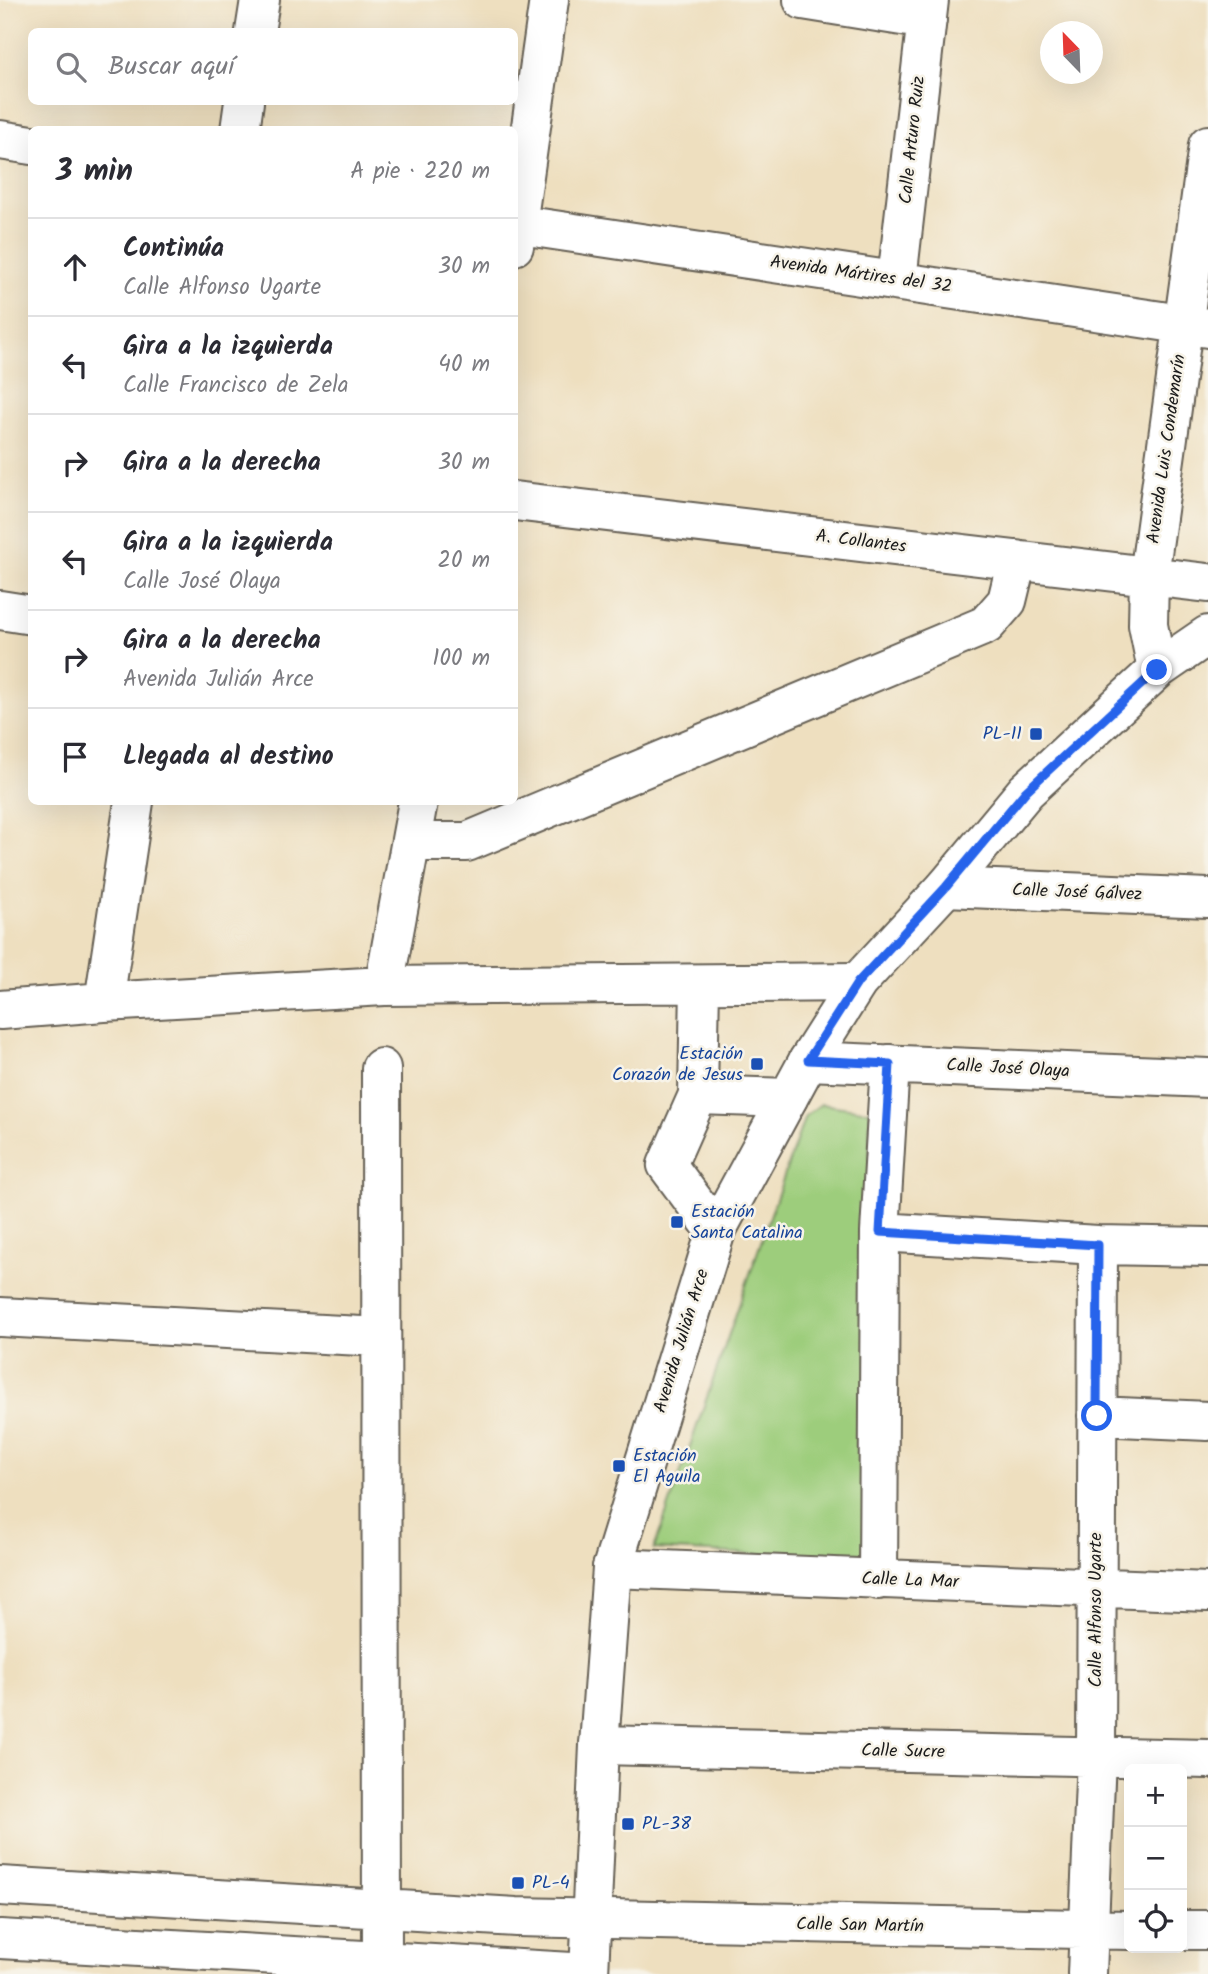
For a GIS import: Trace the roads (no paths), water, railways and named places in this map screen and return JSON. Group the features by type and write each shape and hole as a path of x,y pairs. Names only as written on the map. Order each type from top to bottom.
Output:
{"street":[{"path":"256,28 260,0"},
{"path":"518,217 549,0"},
{"path":"803,0 928,10"},
{"name":"Calle Arturo Ruiz","path":"897,280 928,10"},
{"path":"241,126 244,105"},
{"path":"0,140 28,144"},
{"name":"Avenida Luis Condemarín","path":"1157,670 1148,625 1149,576 1196,326 1208,145"},
{"name":"Avenida Mártires del 32","path":"518,231 897,280 1196,326"},
{"name":"A. Collantes","path":"518,501 1208,583"},
{"path":"411,842 467,842 986,625 1007,601 1017,561"},
{"path":"0,610 28,614"},
{"name":"Avenida Julián Arce","path":"589,1973 599,1745 612,1568 716,1231 808,1060 858,982 946,887 1026,791 1157,670 1208,635"},
{"path":"104,1002 134,805"},
{"path":"384,986 417,805"},
{"name":"Calle José Gálvez","path":"946,887 1208,898"},
{"path":"0,1010 384,986 858,982"},
{"path":"700,984 698,1095 667,1165 716,1231"},
{"name":"Calle José Olaya","path":"808,1060 1208,1078"},
{"path":"878,1580 880,1232 890,1064"},
{"path":"381,1068 382,1968"},
{"path":"698,1095 788,1098"},
{"path":"880,1232 1098,1245 1208,1247"},
{"name":"Calle Alfonso Ugarte","path":"1087,1974 1096,1757 1098,1245"},
{"path":"0,1317 381,1337"},
{"path":"1097,1416 1208,1421"},
{"name":"Calle La Mar","path":"612,1568 1208,1592"},
{"name":"Calle Sucre","path":"599,1745 1208,1759"},
{"name":"Calle San Martín","path":"0,1886 591,1920 1124,1930"},
{"path":"1187,1930 1208,1930"},
{"path":"0,1940 382,1968 589,1973"}],"place":[{"name":"PL-11","path":"1036,734"},
{"name":"Estación Corazón de Jesus","path":"757,1064"},
{"name":"Estación Santa Catalina","path":"677,1222"},
{"name":"Estación El Aguila","path":"619,1466"},
{"name":"PL-38","path":"628,1824"},
{"name":"PL-4","path":"518,1883"}]}
